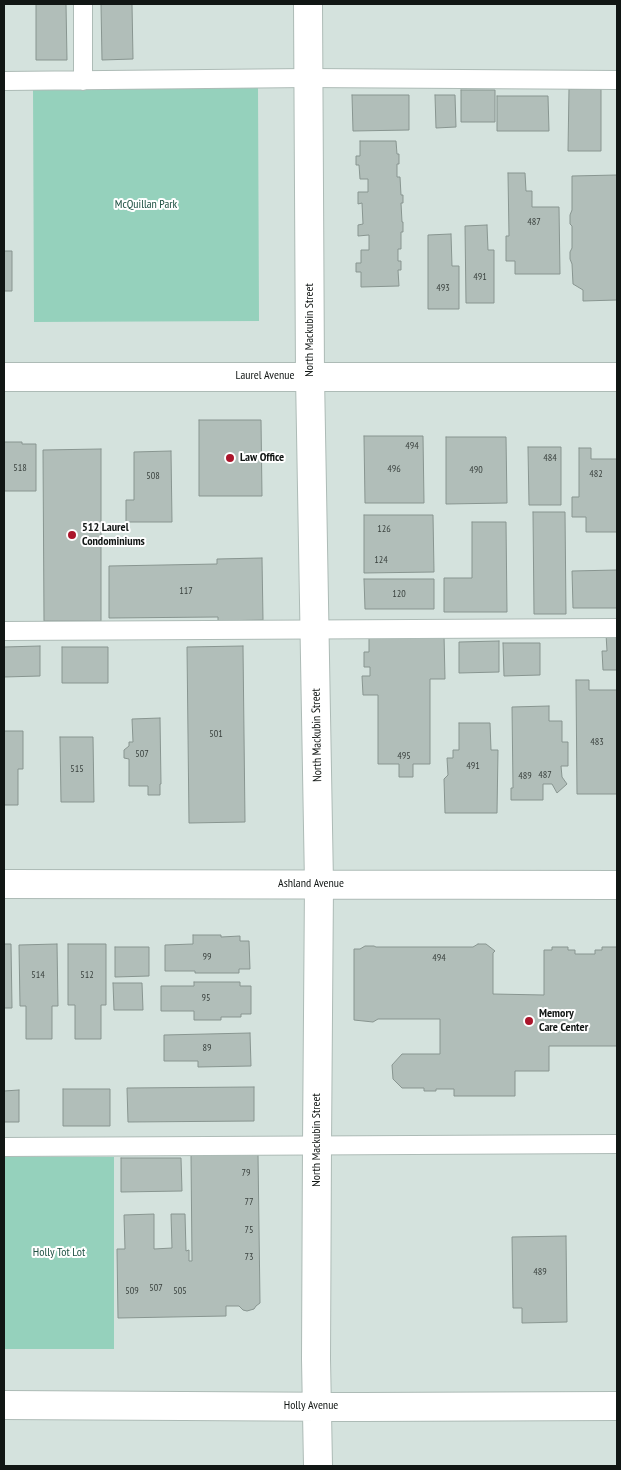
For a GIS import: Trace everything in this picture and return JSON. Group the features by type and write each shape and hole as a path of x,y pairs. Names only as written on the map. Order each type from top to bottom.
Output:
{"street":[{"name":"North Mackubin Street","path":"308,4 310,376 319,884 317,1145 318,1466"},
{"name":"Laurel Avenue","path":"4,377 617,377"},
{"name":"Ashland Avenue","path":"4,884 617,885"},
{"name":"Holly Avenue","path":"4,1406 617,1406"}],"lane":[{"path":"82,4 83,80"},
{"path":"4,81 308,78 617,80"},
{"path":"4,631 617,628"},
{"path":"4,1147 617,1144"}],"green space":[{"name":"McQuillan Park","path":"258,88 259,321 34,322 33,89"},
{"name":"Holly Tot Lot","path":"4,1157 114,1157 114,1349 4,1349"}],"building":[{"path":"36,4 66,4 67,60 36,60"},
{"path":"101,4 132,4 133,59 102,60"},
{"path":"569,89 601,89 601,151 568,151"},
{"path":"461,90 495,90 495,122 461,122"},
{"path":"352,95 409,95 409,130 353,131"},
{"path":"435,95 455,95 456,127 436,128"},
{"path":"497,96 548,96 549,131 497,131"},
{"path":"360,141 396,141 397,154 399,154 397,177 400,177 401,195 403,195 403,203 401,203 403,232 401,232 401,249 398,249 398,261 401,261 401,270 398,270 399,286 361,287 361,272 356,272 356,263 361,263 361,250 369,250 369,235 358,236 358,225 363,224 362,203 358,204 358,192 368,192 368,179 360,179 359,165 356,165 356,156 360,156"},
{"path":"508,173 525,173 526,191 532,191 532,207 559,207 560,274 515,274 515,261 506,261 506,236 509,236"},
{"path":"617,175 617,300 583,301 583,290 573,284 570,259 572,248 570,215 572,210 572,176"},
{"path":"487,225 488,250 494,250 494,303 466,303 465,226"},
{"path":"451,234 452,266 459,266 459,309 428,309 428,235"},
{"path":"4,251 12,251 12,291 4,291"},
{"name":"Law Office","path":"199,420 261,420 262,496 199,496"},
{"path":"364,436 423,436 424,503 365,503"},
{"path":"446,437 506,437 507,503 446,504"},
{"path":"4,442 36,444 36,491 4,491"},
{"path":"528,447 561,447 561,505 529,505"},
{"path":"579,448 591,448 591,459 617,459 617,532 586,532 586,517 572,517 572,497 579,497"},
{"name":"512 Laurel Condominiums","path":"101,449 101,621 44,621 43,450"},
{"path":"171,451 172,522 126,522 126,500 134,500 134,452"},
{"path":"533,512 565,512 566,614 534,614"},
{"path":"364,515 433,515 434,572 364,573"},
{"path":"472,522 506,522 507,612 444,612 444,578 472,578"},
{"path":"262,558 263,620 218,621 218,617 109,618 109,566 217,564 217,559"},
{"path":"617,570 617,608 573,608 572,571"},
{"path":"364,579 434,579 434,609 365,609"},
{"path":"617,633 617,670 603,670 602,651 607,651 606,634"},
{"path":"444,635 445,679 430,679 430,764 413,764 413,777 399,777 399,764 378,764 378,695 363,695 362,676 370,676 370,667 364,667 364,652 369,652 369,636"},
{"path":"499,641 499,672 459,673 459,642"},
{"path":"503,643 540,643 540,675 504,676"},
{"path":"40,646 40,676 4,677 4,647"},
{"path":"243,646 245,822 189,823 187,647"},
{"path":"62,647 108,647 108,683 62,683"},
{"path":"576,680 589,680 589,690 617,690 617,794 577,794"},
{"path":"549,706 549,721 562,721 562,742 568,742 568,766 561,766 562,777 567,784 557,793 552,784 543,784 543,800 511,800 511,788 513,788 512,707"},
{"path":"160,718 160,795 148,795 148,786 129,786 129,759 124,758 124,750 129,746 129,742 133,742 132,719"},
{"path":"459,723 490,723 491,750 498,750 497,813 445,813 444,779 448,775 447,758 453,758 453,750 459,750"},
{"path":"4,731 23,731 23,769 18,769 18,805 4,805"},
{"path":"60,737 93,737 94,802 61,802"},
{"path":"193,935 240,936 240,941 249,941 250,969 239,969 239,973 165,971 165,945 193,944"},
{"path":"4,944 11,944 12,1008 4,1008"},
{"path":"57,944 58,1006 52,1006 52,1039 26,1039 26,1006 20,1006 19,945"},
{"path":"68,944 106,944 106,1005 101,1005 101,1039 75,1039 75,1005 68,1005"},
{"name":"Memory Care Center","path":"478,944 486,944 495,951 493,953 493,994 544,995 544,950 552,950 552,947 568,947 568,950 575,950 575,954 595,954 595,950 602,950 602,947 617,947 617,1046 549,1046 549,1071 515,1071 515,1096 454,1096 454,1089 424,1091 424,1088 402,1088 393,1079 392,1065 402,1054 440,1054 440,1019 378,1019 373,1022 354,1020 354,949 360,949 365,946 473,947"},
{"path":"115,947 149,947 149,976 115,977"},
{"path":"194,982 240,982 240,986 251,986 251,1014 241,1014 241,1017 221,1017 221,1020 194,1020 194,1011 161,1011 161,986 194,986"},
{"path":"113,983 142,983 143,1010 114,1010"},
{"path":"250,1033 251,1066 198,1067 198,1061 164,1061 164,1035"},
{"path":"254,1087 254,1121 128,1122 127,1088"},
{"path":"63,1089 110,1089 110,1126 63,1126"},
{"path":"19,1090 19,1122 4,1122 4,1091"},
{"path":"191,1154 258,1154 260,1303 254,1309 247,1311 239,1306 226,1306 226,1316 118,1318 117,1249 125,1249 124,1215 154,1214 154,1249 172,1248 171,1214 185,1214 186,1251 189,1250 189,1261 192,1261"},
{"path":"121,1158 181,1158 182,1191 121,1192"},
{"path":"566,1236 567,1322 522,1323 522,1308 513,1308 512,1237"}],"place":[{"name":"Law Office","path":"230,458"},
{"name":"512 Laurel Condominiums","path":"72,535"},
{"name":"Memory Care Center","path":"529,1021"}]}
